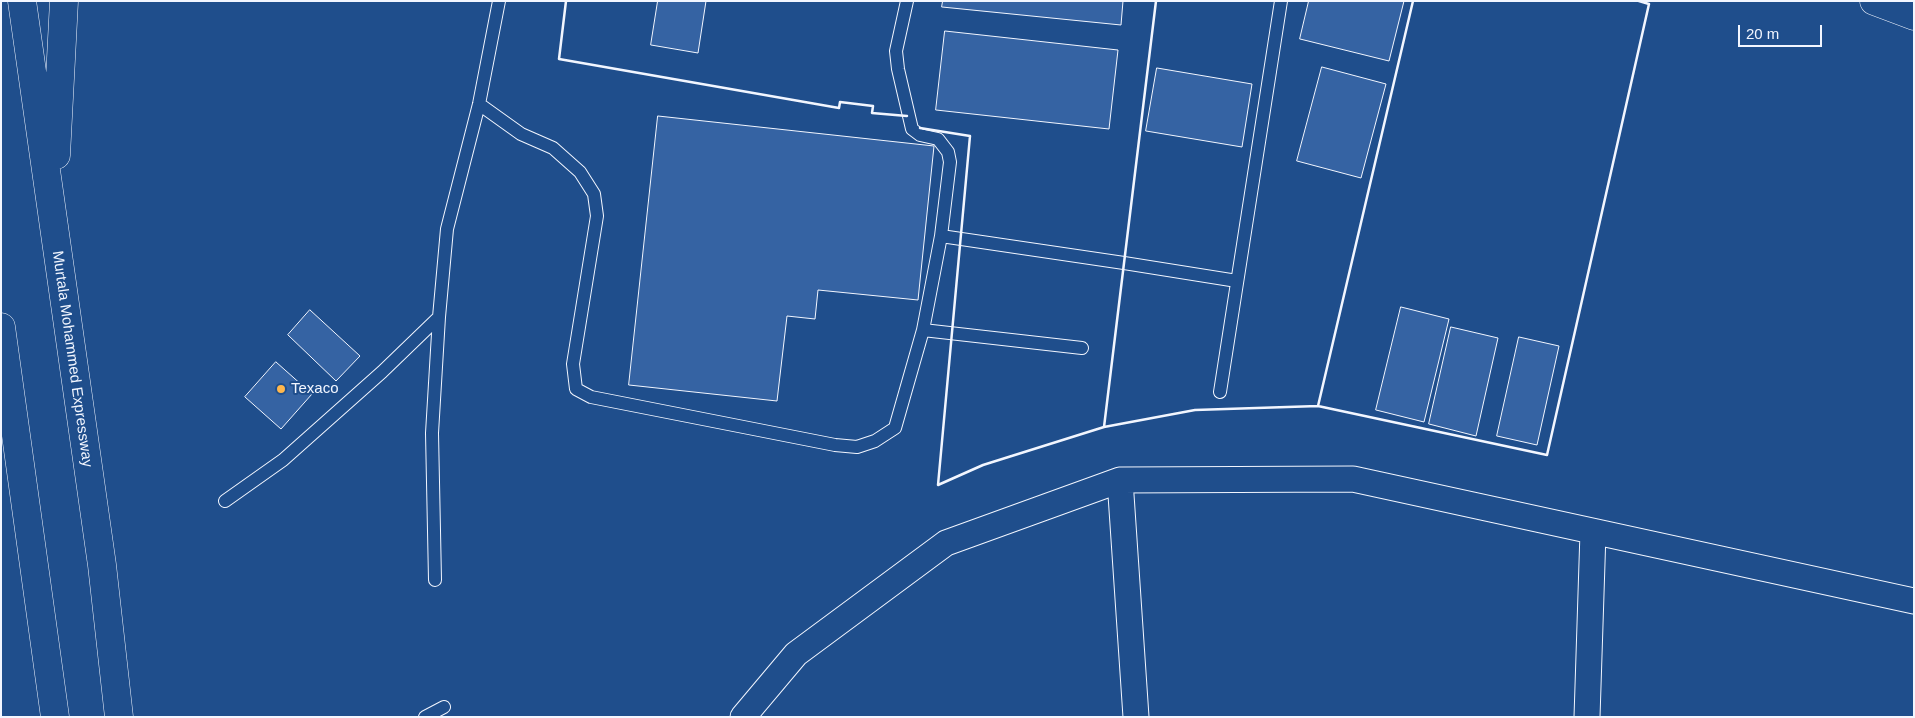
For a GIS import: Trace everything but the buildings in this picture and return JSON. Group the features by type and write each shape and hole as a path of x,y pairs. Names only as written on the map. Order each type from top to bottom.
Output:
{"main road":[{"name":"Murtala Mohammed Expressway","path":"22,1 100,556 118,713"},
{"path":"52,216 64,1"},
{"path":"1874,1 1914,16"},
{"path":"1,327 55,717"}],"street":[{"path":"743,717 796,654 946,543 1120,480 1353,479 1914,601"},
{"path":"1120,480 1136,717"},
{"path":"1587,717 1593,532"}],"lane":[{"path":"435,580 432,433 439,317 447,229 478,104 499,1"},
{"path":"478,104 521,134 553,148 580,172 594,194 597,216 573,364 576,389 591,397 835,445 857,447 875,442 894,428 923,330 942,236 950,162 948,152 938,139 920,135 912,129 898,69 896,51 907,1"},
{"path":"1220,392 1281,1"},
{"path":"942,236 1237,281"},
{"path":"225,501 283,460 382,372 439,317"},
{"path":"923,330 1082,348"},
{"path":"425,717 444,707"}],"wall":[{"path":"566,1 559,59 839,108 840,102 873,106 872,113 907,116"},
{"path":"1104,427 1156,1"},
{"path":"1318,406 1413,1"},
{"path":"920,128 970,136 938,485 983,465 1104,427 1195,410 1318,406 1547,455 1649,4 1639,1"}],"place":[{"name":"Texaco","path":"281,389"}]}
